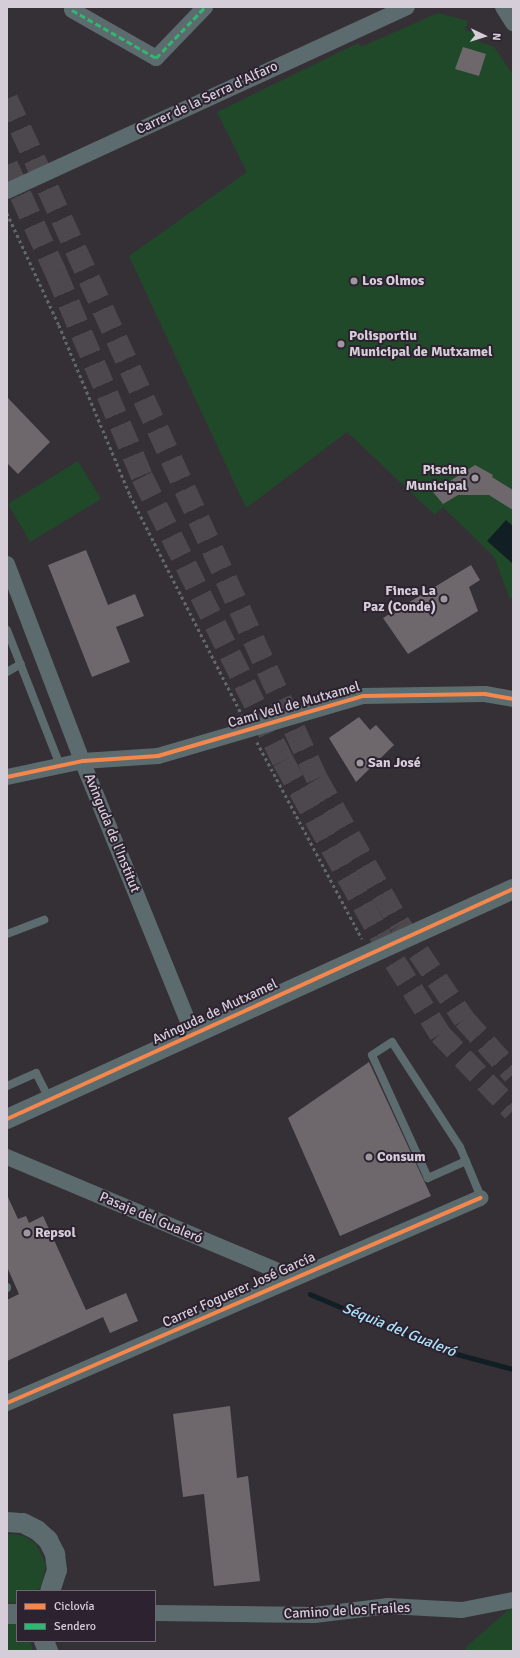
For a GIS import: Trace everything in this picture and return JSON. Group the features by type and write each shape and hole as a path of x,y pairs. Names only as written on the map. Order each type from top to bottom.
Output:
{"street":[{"path":"72,10 156,58 205,7"},
{"name":"Carrer de la Serra d'Alfaro","path":"7,191 407,7"},
{"path":"503,7 513,23"},
{"name":"Avinguda de l'Institut","path":"7,564 83,761 193,1034"},
{"name":"Camí Vell de Mutxamel","path":"7,776 83,761 158,756 363,696 485,694 513,699"},
{"name":"Avinguda de Mutxamel","path":"7,1119 513,889"},
{"name":"Pasaje del Gualeró","path":"7,1157 295,1278"},
{"name":"Carrer Foguerer José García","path":"7,1403 480,1198"},
{"path":"7,1522 23,1523 37,1530 48,1540 55,1554 57,1570 50,1590"},
{"name":"Camino de los Frailes","path":"156,1613 314,1615 388,1606 462,1610 513,1600"}],"lane":[{"path":"7,630 60,765"},
{"path":"7,672 20,664"},
{"path":"7,934 44,920"},
{"path":"466,1161 428,1178 372,1055 392,1042 460,1147 466,1161 480,1198"},
{"path":"7,1086 36,1073 50,1100"}],"path":[{"path":"7,213 59,325 130,495 250,729 370,953"}],"green space":[{"name":"Polisportiu Municipal de Mutxamel","path":"438,13 468,21 465,30 478,34 478,41 494,47 513,75 513,597 510,599 494,557 443,507 435,515 347,432 246,508 129,256 247,172 217,112 358,43 361,47"},
{"path":"78,461 101,499 30,542 8,504"},
{"path":"15,1534 26,1537 36,1544 46,1565 41,1586 38,1590 16,1590 16,1602 14,1603 7,1602 7,1535"},
{"path":"513,1606 513,1651 466,1651 466,1647"},
{"path":"7,1617 16,1623 16,1642 30,1642 33,1651 7,1651"}],"shaded area":[{"path":"506,520 513,526 513,564 487,541"}],"building":[{"path":"463,47 486,54 479,76 455,69"},
{"path":"7,397 50,442 18,474 7,463"},
{"path":"475,465 493,475 492,477 513,490 513,510 489,495 458,495 443,504 433,492"},
{"path":"86,550 108,605 135,594 144,616 116,627 130,662 92,677 48,565"},
{"name":"Finca La Paz (Conde)","path":"471,565 480,580 469,587 478,611 408,654 383,618"},
{"name":"San José","path":"359,717 370,730 376,725 394,745 356,782 329,738"},
{"path":"369,1062 431,1196 340,1236 288,1118"},
{"path":"7,1195 18,1219 26,1216 29,1223 43,1216 86,1310 126,1293 138,1321 110,1333 103,1317 7,1361 7,1300 19,1294 7,1267"},
{"path":"230,1406 237,1478 248,1476 260,1581 214,1586 204,1494 183,1497 173,1414"}],"waterway":[{"name":"Séquia del Gualeró","path":"310,1294 442,1350 513,1369"}],"tunnel":[{"path":"7,99 317,779 400,925 464,1019 513,1074"},
{"path":"7,165 56,273 142,477 283,761 395,962 440,1034 513,1111"}],"marked path":[{"path":"72,10 156,58 205,7"}],"cycle path":[{"path":"7,777 83,761 158,756 363,696 485,694 513,699"},
{"path":"7,1119 513,889"},
{"path":"7,1403 480,1198"}],"place":[{"name":"Los Olmos","path":"354,281"},
{"name":"Polisportiu Municipal de Mutxamel","path":"341,344"},
{"name":"Piscina Municipal","path":"475,478"},
{"name":"Finca La Paz (Conde)","path":"444,599"},
{"name":"San José","path":"360,763"},
{"name":"Consum","path":"369,1157"},
{"name":"Repsol","path":"27,1233"}]}
